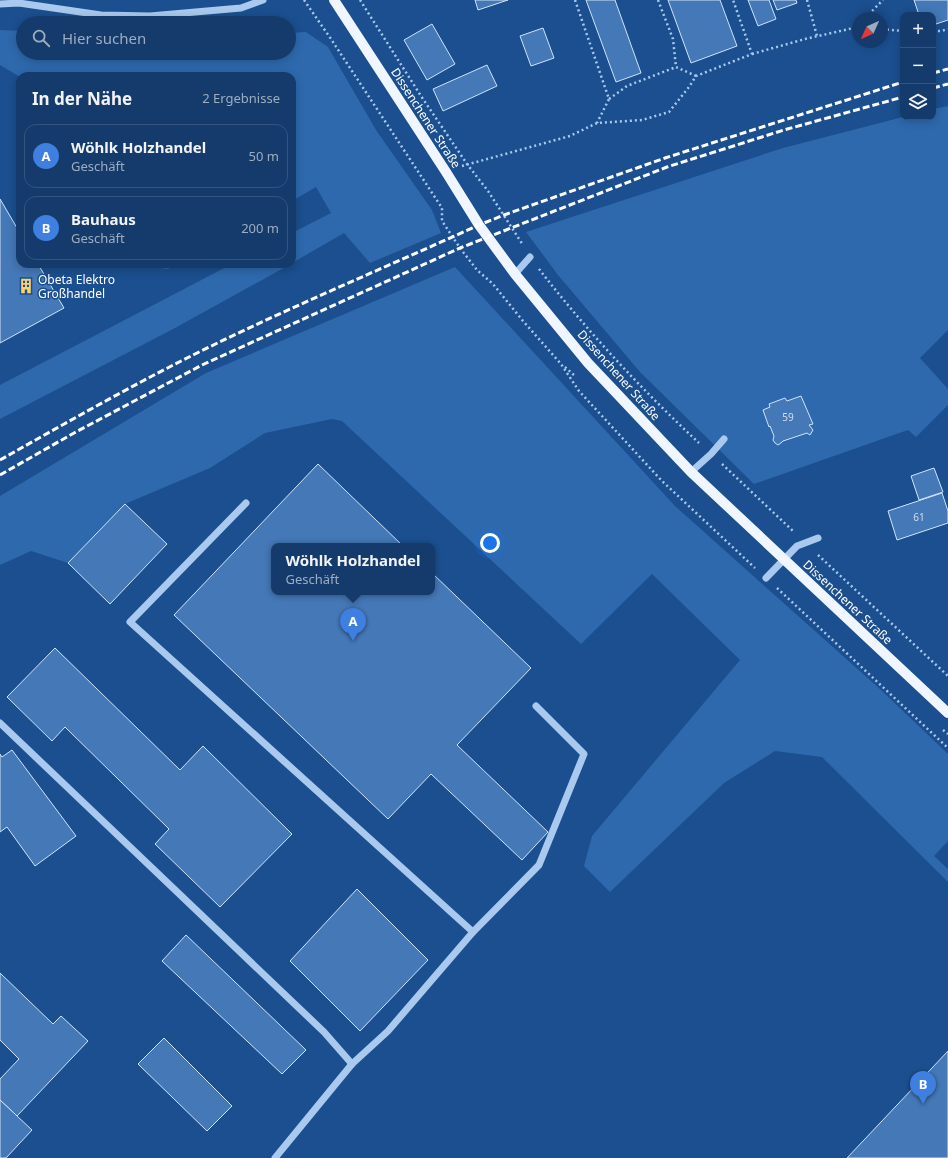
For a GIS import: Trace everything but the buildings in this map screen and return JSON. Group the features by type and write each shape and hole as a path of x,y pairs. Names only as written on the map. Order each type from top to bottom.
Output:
{"main road":[{"name":"Dissenchener Straße","path":"334,0 479,225 516,274 588,363 691,472 948,713"}],"street":[{"path":"0,4 19,3 101,15 150,16 241,8 263,0"},
{"path":"516,274 530,257"},
{"path":"691,472 711,454 724,438"},
{"path":"246,503 130,622 473,932"},
{"path":"766,578 797,546 818,538"},
{"path":"275,1158 352,1064 388,1031 473,932 539,865 584,754 536,706"},
{"path":"0,723 318,1026 352,1064"}],"path":[{"path":"304,0 442,208 442,221 460,248 477,270 493,284 561,364 579,391 662,481 948,748"},
{"path":"360,0 467,164 488,190 530,257 601,343 677,422 948,676"},
{"path":"575,0 609,100"},
{"path":"658,0 673,39 676,67"},
{"path":"733,0 752,54"},
{"path":"807,0 818,36"},
{"path":"871,12 883,0"},
{"path":"446,172 467,164 570,136 597,123 642,120 670,112 696,76 752,54 852,27"},
{"path":"936,31 948,29"},
{"path":"888,30 900,31"},
{"path":"597,123 609,100 627,86 676,67 696,76"},
{"path":"600,347 601,343"}],"shaded area":[{"path":"0,30 16,31 16,60 296,60 296,33 306,32 328,47 376,130 432,210 441,233 370,263 344,233 296,261 296,231 331,213 316,187 296,199 296,72 16,72 16,75 0,65"},
{"path":"948,106 948,330 920,358 948,389 948,405 916,437 908,430 754,484 640,372 558,275 526,232 783,148 900,118 900,120 936,120 936,108"},
{"path":"455,267 675,506 880,689 948,754 948,841 934,856 948,869 948,882 822,757 775,751 724,783 610,892 584,866 592,836 740,660 652,574 581,644 342,421 332,419 265,433 210,468 125,504 68,563 31,551 0,565 0,496 206,373"},
{"path":"224,268 284,268 175,328 0,419 0,385"}],"railway":[{"path":"936,72 948,69"},
{"path":"0,460 72,419 195,354 301,304 479,225 665,158 900,83"},
{"path":"936,87 948,84"},
{"path":"0,475 74,433 202,365 460,248 667,167 784,130 900,98"}],"place":[{"name":"Obeta Elektro Großhandel","path":"26,286"},
{"name":"Wöhlk Holzhandel","path":"353,641"},
{"name":"Bauhaus","path":"923,1104"}]}
